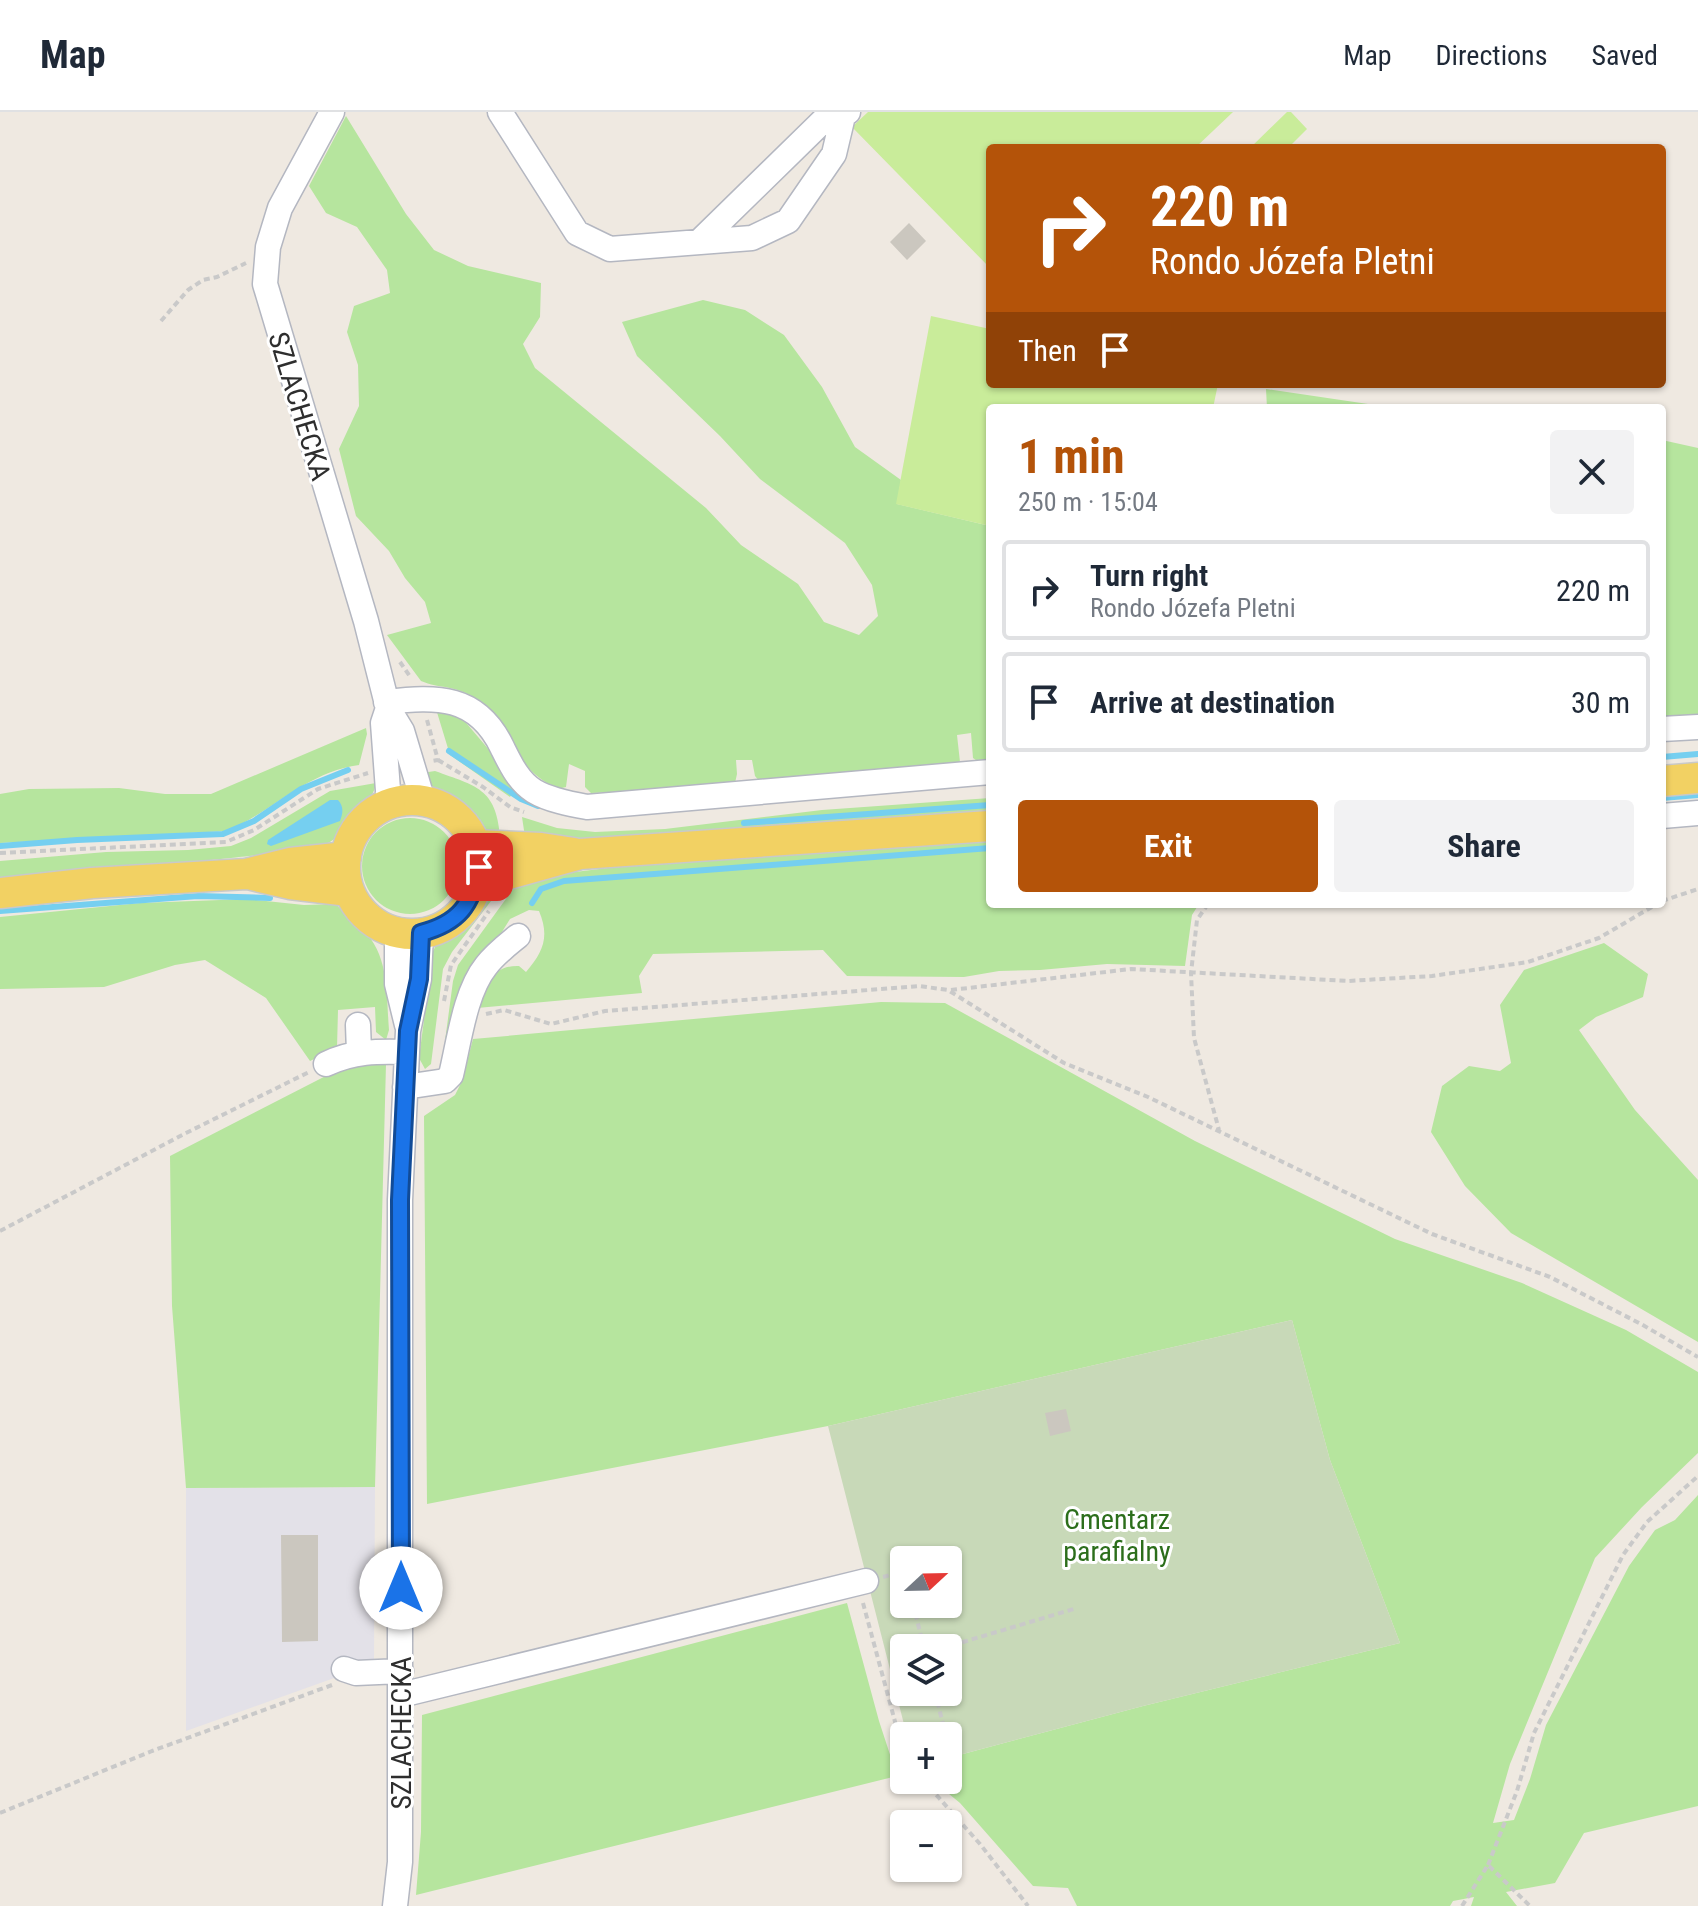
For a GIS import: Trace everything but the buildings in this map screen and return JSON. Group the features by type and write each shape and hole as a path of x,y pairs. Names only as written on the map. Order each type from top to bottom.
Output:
{"main road":[{"path":"1666,781 1698,778"},
{"path":"405,800 423,801 440,806 467,829 475,845 479,867 475,889 455,919 439,928 409,933 381,927 357,905 349,891 345,874 351,840 360,825 389,804 405,800"},
{"path":"475,889 498,877 580,854 986,826"},
{"path":"475,845 541,848 580,854"},
{"path":"0,893 92,883 246,874 290,863 346,857"},
{"path":"246,874 290,884 349,891"}],"street":[{"name":"SZLACHECKA","path":"332,112 280,208 267,257 265,284 366,621 387,705 402,731 423,801"},
{"path":"500,112 577,233 610,249 752,238 788,221 834,154 843,116 848,112"},
{"path":"699,242 832,112"},
{"path":"387,705 421,698 458,703 477,713 496,734 521,780 535,791 568,804 587,807 986,772"},
{"name":"SZLACHECKA","path":"387,705 383,723 389,804"},
{"path":"1666,729 1698,727"},
{"path":"1666,816 1698,813"},
{"name":"SZLACHECKA","path":"395,1906 400,1862 400,1200 408,1042 397,984 409,933"},
{"path":"405,1087 445,1081 451,1075 464,1019 478,979 485,967 518,936"},
{"path":"358,1025 359,1052"},
{"path":"326,1064 343,1055 408,1042"},
{"path":"344,1676 401,1683 862,1582"}],"path":[{"path":"161,321 188,290 203,280 267,257"},
{"path":"399,661 421,698 438,760 428,762"},
{"path":"0,853 226,842 254,830 318,789 378,771"},
{"path":"1666,901 1698,889"},
{"path":"1205,908 1197,920 1191,973 1194,1038 1220,1132"},
{"path":"464,1019 504,1010 551,1024 605,1011 919,986 948,990 1131,969 1348,981 1432,976 1528,962 1599,938 1651,908"},
{"path":"948,990 1064,1063 1148,1097 1432,1234 1550,1277 1698,1357"},
{"path":"0,1231 186,1133 326,1064"},
{"path":"1462,1906 1488,1865 1517,1791 1534,1733 1623,1555 1647,1522 1698,1476"},
{"path":"862,1582 896,1722"},
{"path":"962,1642 1077,1608"},
{"path":"0,1813 344,1676"},
{"path":"935,1794 1028,1906"},
{"path":"1488,1865 1530,1906"}],"shaded area":[{"path":"375,1487 374,1662 350,1660 337,1677 186,1731 186,1488"}],"green space":[{"path":"868,112 1233,112 1199,144 986,144 986,264 852,127"},
{"path":"1287,112 1291,112 1307,129 1292,144 1254,144"},
{"path":"346,116 406,214 434,250 468,266 541,283 540,317 523,344 535,368 706,508 741,545 798,584 824,622 859,635 878,616 872,585 845,543 760,479 637,356 622,322 703,300 745,310 784,335 822,387 855,447 901,480 897,504 986,525 986,765 973,758 971,733 957,735 960,762 955,767 761,783 755,776 752,760 736,760 735,783 724,788 591,793 585,787 585,771 569,764 566,787 558,789 521,760 474,699 462,691 421,681 387,635 431,623 425,602 405,578 389,551 356,516 339,449 359,406 358,365 347,332 354,306 390,293 387,270 357,227 326,213 309,186"},
{"path":"931,316 986,328 986,388 1217,388 1214,404 986,404 986,525 896,504"},
{"path":"1266,389 1368,404 1267,404"},
{"path":"1666,441 1698,448 1698,721 1666,723"},
{"path":"436,709 462,718 490,751 500,772 514,790 510,797 450,755"},
{"path":"366,728 359,765 323,775 227,831 0,843 0,794 29,789 119,788 165,794 211,794"},
{"path":"435,771 473,786 488,798 498,820 500,836 486,833 464,811 436,792 422,773"},
{"path":"376,783 370,798 350,825 335,839 320,846 0,881 0,861 231,846 251,838 330,791"},
{"path":"986,798 986,812 618,840 525,837 522,817 557,828 595,832 665,829 822,810"},
{"path":"410,818 428,822 444,832 454,848 458,866 454,884 444,900 428,910 410,914 392,910 376,900 366,884 362,866 366,848 376,832 392,822"},
{"path":"986,842 986,908 1196,908 1192,915 1185,966 1107,964 999,971 964,977 847,976 823,950 653,954 639,976 642,993 477,1008 486,985 496,973 519,966 526,972 537,958 543,944 544,929 539,911 529,910 510,919 459,1001 443,1056 458,965 513,889 550,875 674,860"},
{"path":"501,888 452,952 443,969 431,1064 425,1069 419,1058 433,951 440,938 467,916 477,902"},
{"path":"247,899 304,905 336,904 363,930 378,952 385,977 389,1030 386,1040 376,1032 375,1007 338,1010 337,1048 310,1061 266,998 205,960 175,965 104,987 0,989 0,917 140,903"},
{"path":"1604,943 1648,974 1643,997 1596,1017 1579,1030 1635,1110 1698,1180 1698,1342 1511,1233 1465,1186 1431,1132 1442,1086 1469,1066 1500,1071 1511,1063 1500,1005 1524,970"},
{"path":"881,1002 945,1003 1195,1141 1395,1239 1522,1283 1626,1330 1698,1372 1698,1453 1595,1558 1510,1764 1493,1823 1514,1820 1546,1725 1629,1566 1655,1530 1675,1520 1698,1495 1698,1806 1584,1833 1555,1883 1506,1892 1517,1906 1471,1906 1474,1897 1453,1901 1450,1906 1077,1906 1068,1888 1033,1886 949,1794 962,1794 962,1754 1400,1643 1330,1460 1292,1320 828,1426 427,1504 424,1116 455,1095 473,1039"},
{"path":"351,1063 386,1064 375,1487 186,1488 172,1306 170,1156"},
{"name":"Cmentarz parafialny","path":"1292,1320 1330,1460 1400,1643 962,1754 962,1722 903,1722 899,1706 962,1706 962,1634 890,1634 890,1669 828,1426"},
{"path":"847,1603 890,1755 890,1778 416,1895 421,1832 422,1715"}],"water":[{"path":"330,800 338,800 341,805 340,821 271,846 267,844 268,840"}],"waterway":[{"path":"449,751 521,799 538,806"},
{"path":"1666,757 1698,754"},
{"path":"0,846 223,834 254,821 301,789 348,770"},
{"path":"1666,798 1698,795"},
{"path":"744,823 986,805"},
{"path":"532,903 541,889 564,881 986,848"},
{"path":"0,911 198,896 270,898"}],"route":[{"path":"401,1588 400,1200 408,1031 419,979 421,933 455,919 475,889 479,867"}]}
